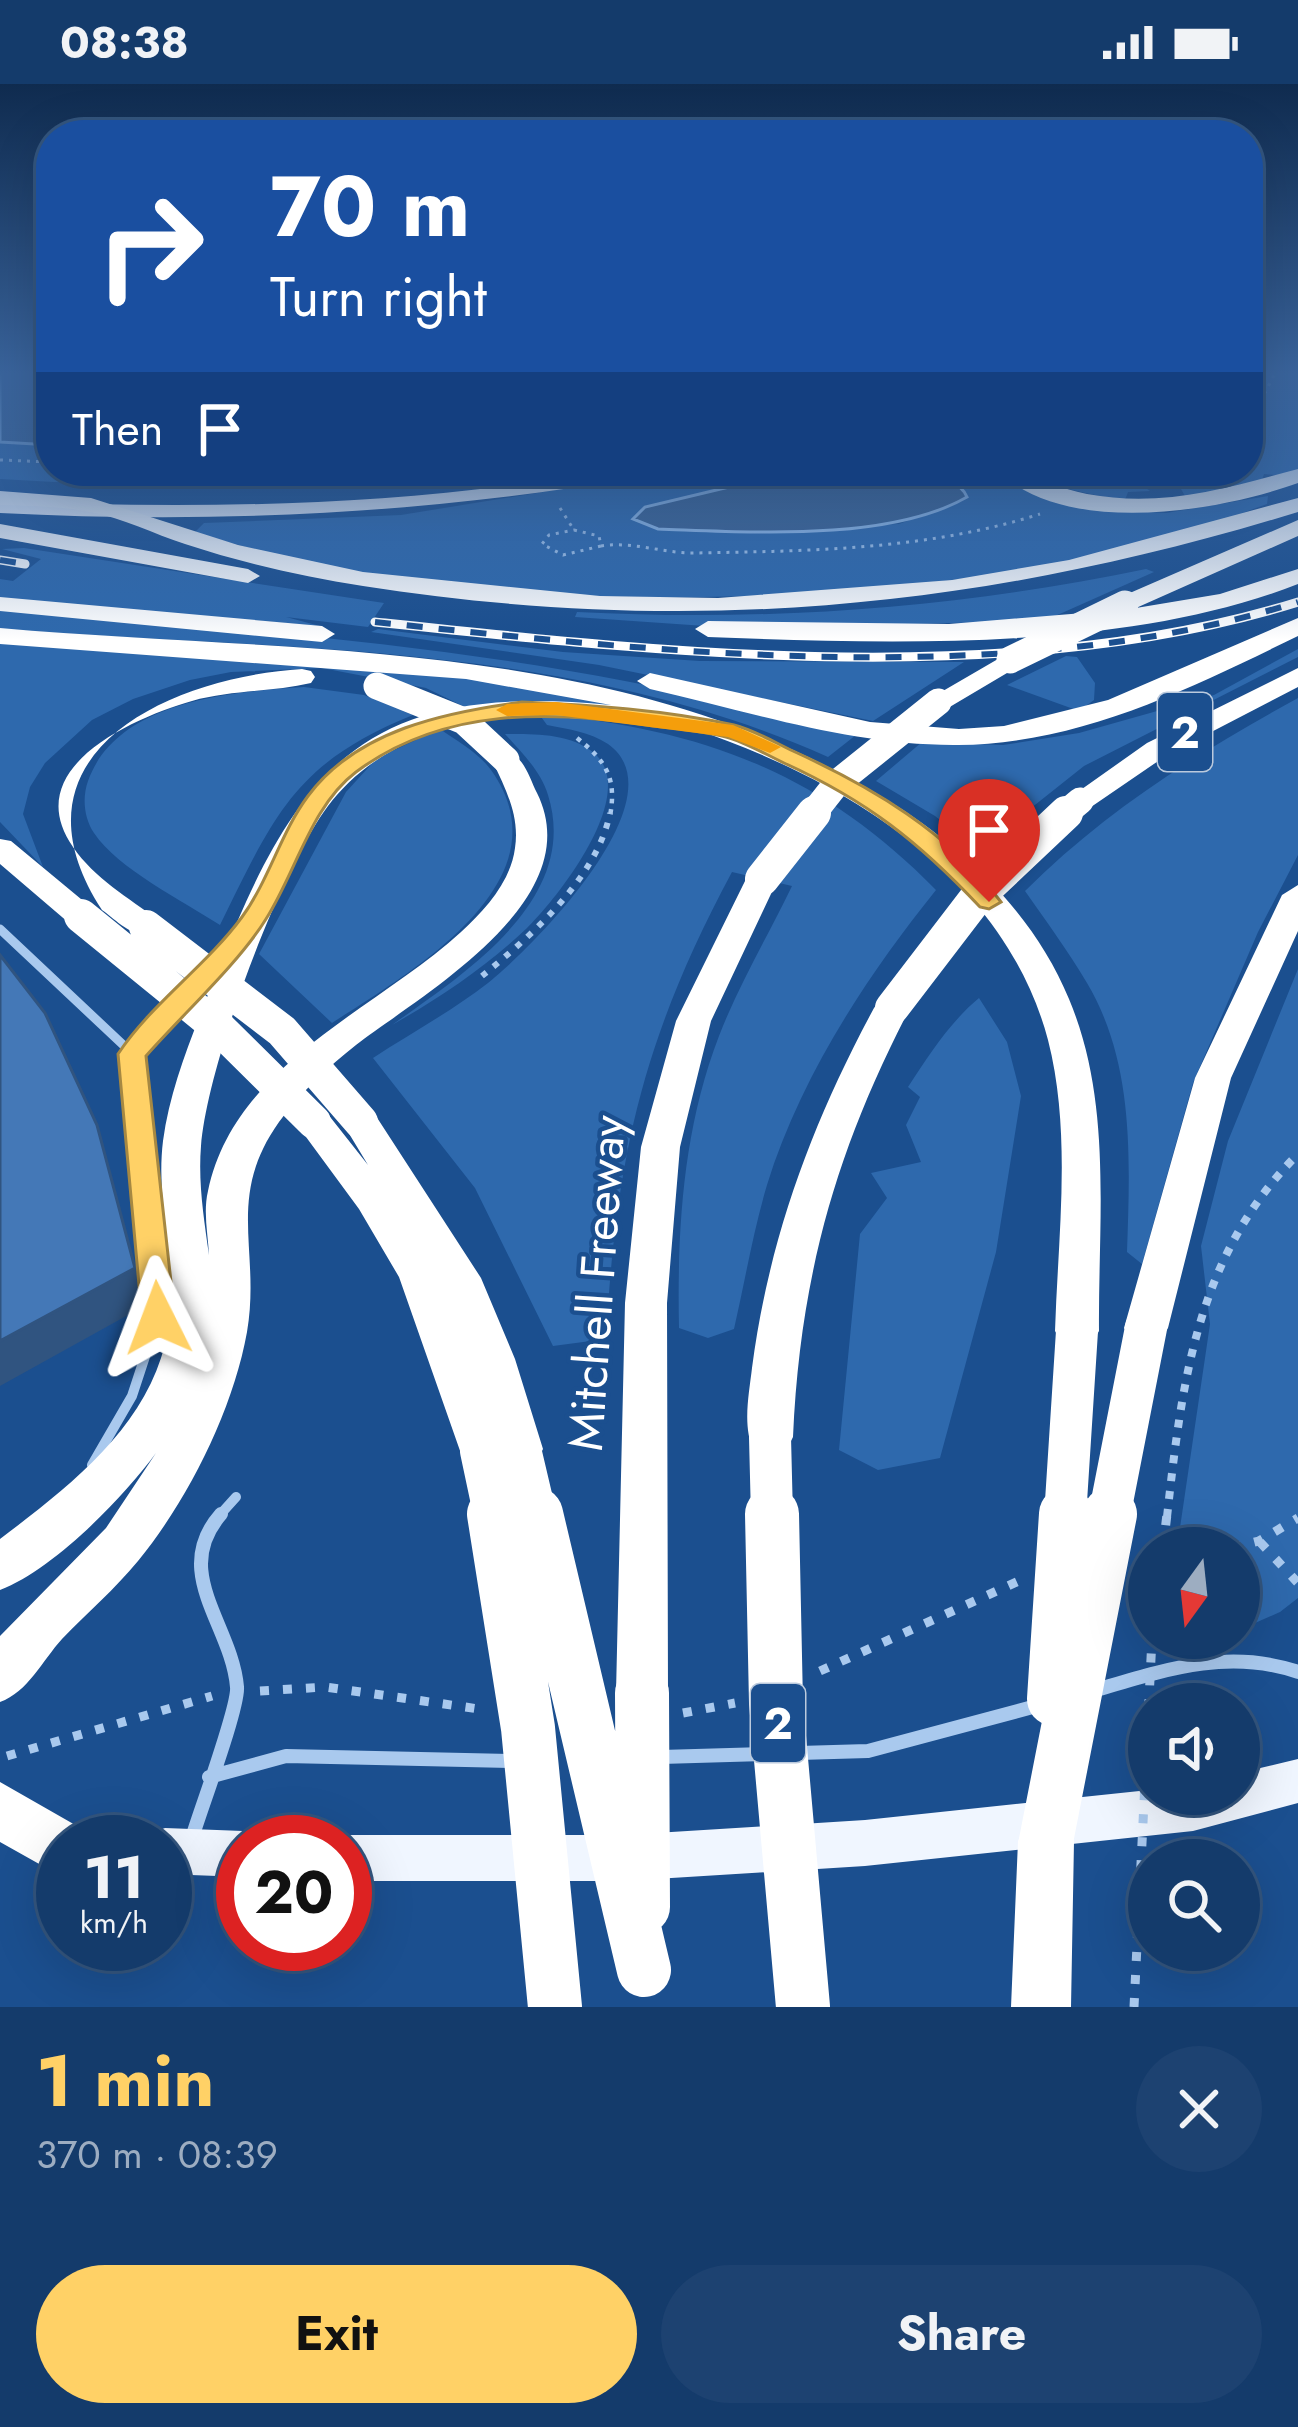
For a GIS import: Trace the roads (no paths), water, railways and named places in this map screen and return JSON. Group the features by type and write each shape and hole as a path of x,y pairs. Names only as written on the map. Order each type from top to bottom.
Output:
{"highway":[{"path":"1045,486 1067,495 1149,506 1207,502 1298,476"},
{"path":"0,485 36,486"},
{"path":"40,486 237,491 371,486"},
{"path":"46,542 100,543 160,524 405,504 533,486"},
{"path":"0,529 237,491"},
{"path":"0,497 118,513 292,565 427,588 633,607 829,603 1062,572 1186,541 1298,505"},
{"path":"0,507 118,513"},
{"path":"0,516 76,511"},
{"name":"Mitchell Freeway","path":"644,1989 645,1307 667,1111 705,988 762,879 801,823 837,783 938,702 1010,659 1298,527"},
{"path":"0,529 46,542 464,609 618,625 786,632 1004,631 1175,612 1298,576"},
{"path":"0,604 454,648 628,677 842,725 946,736 1002,735 1088,716 1298,626"},
{"path":"0,636 472,669 666,707 733,731 834,778 934,843 1005,922 1038,971 1065,1039 1082,1124 1077,1330 1046,1841 1041,2007"},
{"name":"2","path":"803,2007 776,1702 772,1355 805,1206 844,1098 892,1008 935,944 993,875 1080,801 1157,748 1298,676"},
{"path":"0,1678 58,1606 125,1541 206,1396 223,1346 229,1300 226,1201 250,1137 304,1068 464,951 514,890 524,870 531,824 523,787 506,760 464,722 377,686 298,677 218,684 145,706 85,741 51,782 46,824 96,908 221,1030 334,1127"},
{"path":"0,1568 60,1522 125,1458 151,1423 184,1357 193,1279 181,1204 182,1141 192,1085 254,919 317,799 362,757 414,730 470,715 556,709 733,731"},
{"path":"0,851 32,876 146,927 334,1127 419,1274 501,1450 644,1989"},
{"path":"1046,1841 1146,1328 1214,1078 1298,895"},
{"path":"501,1450 509,1575 530,1718 555,2007"},
{"path":"0,1647 58,1606"},
{"path":"0,1810 36,1832"}],"main road":[{"path":"372,1858 623,1858 866,1843 1193,1808 1298,1781"},
{"path":"0,1839 36,1843"}],"lane":[{"path":"226,948 254,919"},
{"path":"0,929 132,1054 158,1318 132,1396 60,1522"},
{"path":"200,976 212,962"},
{"path":"132,1054 189,991"},
{"path":"192,1815 238,1689 198,1570 206,1532 236,1497"},
{"path":"635,1758 868,1751 1217,1658 1279,1663 1298,1672"},
{"path":"208,1778 286,1756 448,1763 542,1760"},
{"path":"565,1760 611,1758"}],"railway":[{"path":"0,560 25,564"},
{"path":"375,622 721,653 958,656 1075,647 1189,630 1298,602"}]}
